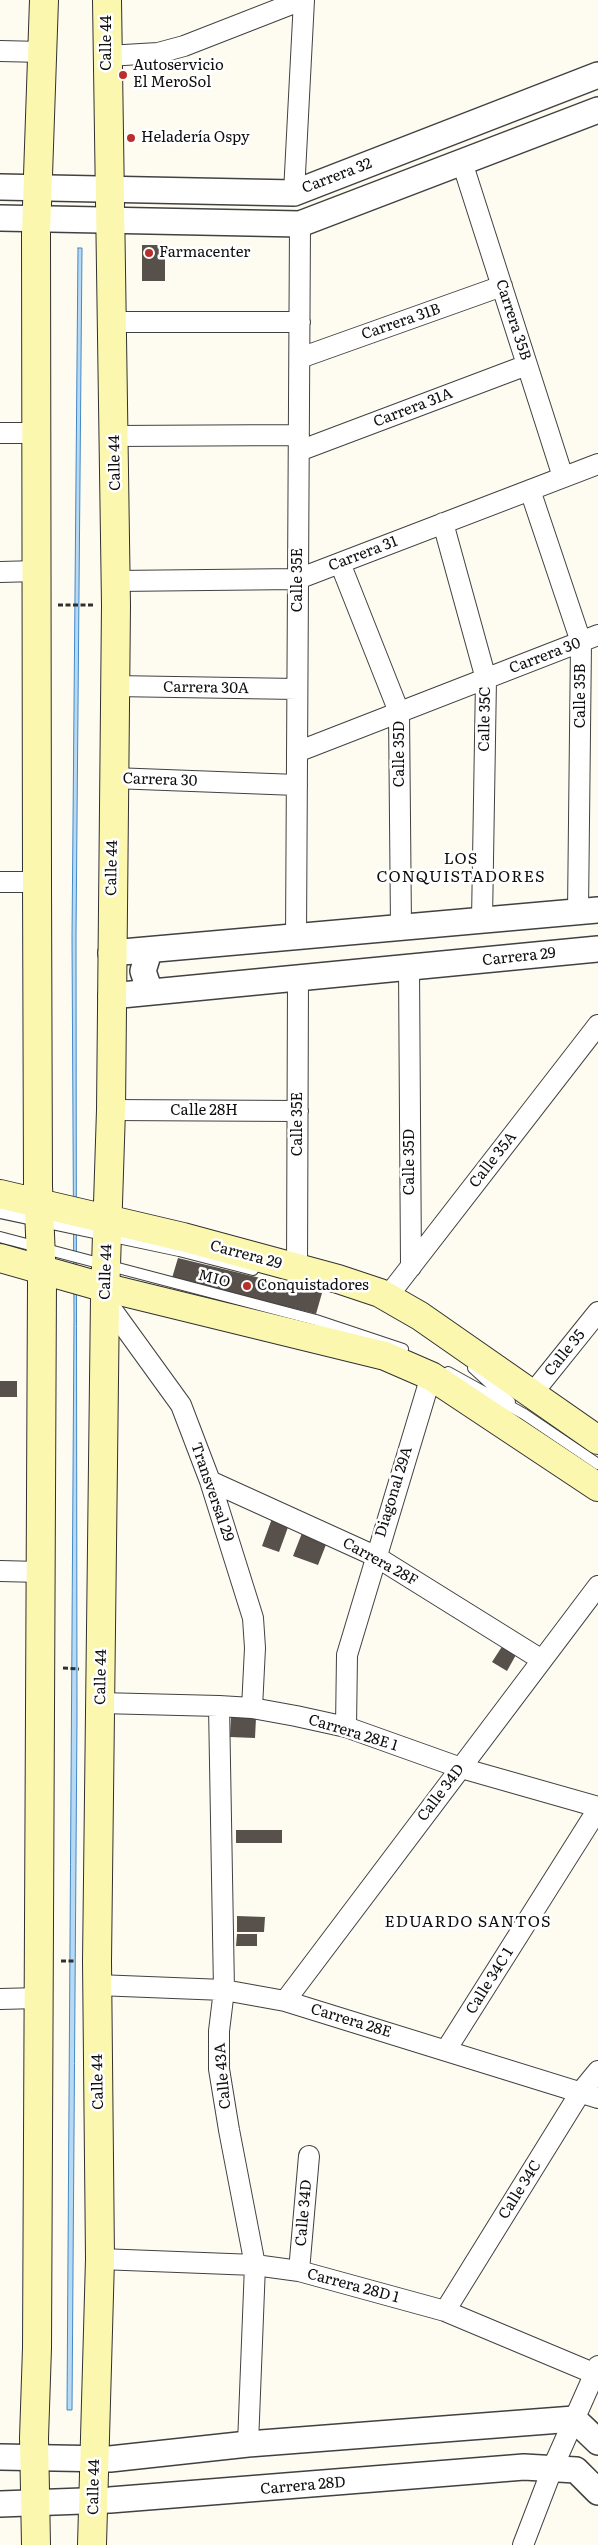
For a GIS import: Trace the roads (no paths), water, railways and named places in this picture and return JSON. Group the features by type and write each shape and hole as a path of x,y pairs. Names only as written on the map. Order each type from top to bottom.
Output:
{"main road":[{"path":"36,2545 40,1572 45,1237 37,882 37,188 44,0"},
{"name":"Calle 44","path":"92,2545 100,2259 97,1984 103,1280 111,1110 116,581 112,189 106,56 107,0"},
{"name":"Carrera 29","path":"0,1194 45,1237 103,1280 385,1356 436,1372 598,1487"},
{"name":"Carrera 29","path":"0,1258 45,1237 105,1227 338,1279 385,1302 528,1404 598,1440"}],"street":[{"path":"106,56 136,56 176,48 303,0 294,193"},
{"path":"0,51 42,52"},
{"name":"Carrera 32","path":"0,187 294,193 598,75"},
{"path":"0,218 300,224 598,110"},
{"name":"Carrera 35B","path":"462,162 563,477"},
{"name":"Calle 35E","path":"296,937 300,224"},
{"name":"Carrera 31B","path":"300,358 502,286"},
{"path":"114,322 300,322"},
{"name":"Carrera 31A","path":"114,436 299,443 527,364"},
{"path":"0,432 37,433"},
{"name":"Carrera 31","path":"116,581 298,579 598,464"},
{"name":"Calle 35B","path":"530,490 590,638 588,911"},
{"name":"Calle 35C","path":"443,523 486,679 482,920"},
{"name":"Calle 35D","path":"340,563 399,712 400,927"},
{"path":"0,572 37,571"},
{"name":"Carrera 30","path":"297,752 590,638"},
{"name":"Carrera 30A","path":"114,686 297,689"},
{"name":"Carrera 30","path":"113,778 297,785"},
{"path":"0,882 37,882"},
{"path":"111,953 588,911"},
{"name":"Carrera 29","path":"111,996 598,949"},
{"path":"153,950 148,956 143,971 144,979 154,991"},
{"name":"Calle 35D","path":"409,968 411,1267"},
{"name":"Calle 35E","path":"297,1269 298,978"},
{"name":"Calle 35A","path":"385,1302 598,1025"},
{"name":"Calle 28H","path":"111,1110 298,1111"},
{"name":"Transversal 29","path":"103,1280 181,1405 210,1481 253,1618 255,1648 252,1708"},
{"name":"Calle 35","path":"528,1404 598,1312"},
{"name":"Diagonal 29A","path":"346,1727 347,1655 375,1556 436,1372"},
{"name":"Carrera 28F","path":"210,1481 375,1556 542,1660"},
{"path":"0,1571 40,1572"},
{"name":"Calle 34D","path":"285,2001 598,1586"},
{"name":"Carrera 28E 1","path":"100,1703 252,1708 346,1727 461,1768 598,1808"},
{"name":"Calle 43A","path":"219,1706 224,1990 219,2031 219,2069 228,2130 255,2265 248,2444"},
{"name":"Calle 34C 1","path":"446,2050 598,1808"},
{"name":"Carrera 28E","path":"97,1984 224,1990 285,2001 589,2095"},
{"path":"0,1999 39,1998"},
{"name":"Calle 34C","path":"445,2311 589,2095 598,2071"},
{"name":"Calle 34D","path":"299,2271 309,2156"},
{"name":"Carrera 28D 1","path":"100,2259 255,2265 299,2271 445,2311 596,2370"},
{"path":"523,2545 553,2467 596,2370"},
{"path":"0,2457 95,2458 248,2444 574,2419 598,2442"},
{"name":"Carrera 28D","path":"0,2504 94,2501 524,2467 553,2467 576,2470 598,2492"}],"lane":[{"path":"0,1213 45,1237"},
{"name":"MIO","path":"105,1227 260,1272"},
{"path":"0,1237 45,1237"},
{"name":"MIO","path":"103,1280 316,1320 389,1343 411,1353"},
{"path":"436,1372 528,1404 598,1464"}],"water":[{"path":"78,248 82,248 76,936 77,1717 72,2410 67,2410 74,1319 72,937"}],"place":[{"name":"Autoservicio El MeroSol","path":"123,75"},
{"name":"Heladería Ospy","path":"131,138"},
{"name":"Farmacenter","path":"149,253"},
{"name":"Conquistadores","path":"247,1286"}],"district":[{"name":"LOS CONQUISTADORES","path":"461,868"},
{"name":"EDUARDO SANTOS","path":"468,1922"}]}
